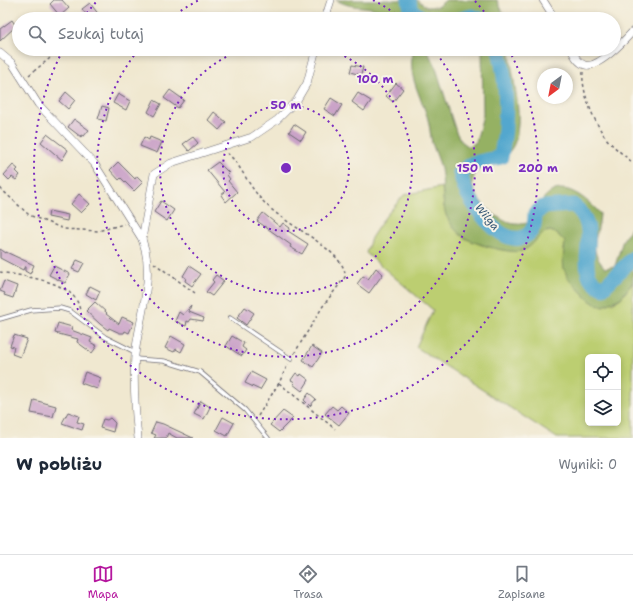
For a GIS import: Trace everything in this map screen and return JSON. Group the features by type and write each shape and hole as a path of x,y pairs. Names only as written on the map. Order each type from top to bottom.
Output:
{"street":[{"path":"327,12 331,0"},
{"path":"543,0 551,12"},
{"path":"621,41 633,30"},
{"path":"0,53 12,63 38,104 94,163 142,239 148,259 149,271 135,356 134,400 138,438"},
{"path":"142,239 154,174 171,163 252,137 278,120 297,100 307,83 314,56"},
{"path":"575,56 577,60 584,65 591,66 605,56"}],"lane":[{"path":"0,319 43,308 60,308 70,311 105,337 135,356 164,361 200,372 245,410 268,438"},
{"path":"230,318 291,359"}],"path":[{"path":"23,80 51,56"},
{"path":"584,65 582,79 584,91 599,125 606,137 633,163"},
{"path":"219,147 237,164 260,198 280,217 324,246 343,265 346,271 345,277 323,306 291,359 279,384 254,421"},
{"path":"0,188 29,215 64,229 98,231 131,222"},
{"path":"148,259 194,293"},
{"path":"0,272 62,286 69,290 77,301 80,309 80,318"},
{"path":"279,384 335,429"}],"green space":[{"path":"336,0 417,0 427,7 437,7 446,0 497,0 503,12 383,12 371,8 344,4"},
{"path":"412,56 430,56 435,65 456,132 461,141 469,147 476,142 483,115 482,56 511,56 518,112 517,134 514,145 509,152 476,172 473,179 475,192 479,199 491,212 504,221 512,224 528,223 543,199 550,192 558,189 565,189 580,196 600,213 595,248 599,261 605,268 615,266 623,240 633,225 633,282 621,298 604,306 595,304 588,299 568,278 564,269 563,260 565,242 557,234 551,231 542,234 527,248 516,252 501,250 477,243 459,234 446,215 441,169 432,143 427,116 415,83"},
{"path":"442,187 444,206 465,238 482,245 521,251 529,247 541,233 551,231 559,235 565,242 563,260 613,303 621,298 633,282 633,438 557,438 416,347 433,310 366,253 371,238 385,217 404,195"}],"building":[{"path":"54,0 62,0 69,8 64,12 57,12 50,4"},
{"path":"90,3 97,12 84,12 82,9"},
{"path":"12,20 12,30 0,41 0,29"},
{"path":"352,65 363,67 361,75 350,72"},
{"path":"396,83 403,89 393,102 386,96"},
{"path":"170,90 184,100 178,108 164,98"},
{"path":"66,92 75,100 68,109 59,101"},
{"path":"358,93 371,101 364,111 352,102"},
{"path":"118,94 130,101 126,110 113,103"},
{"path":"331,98 342,105 335,116 324,109"},
{"path":"154,100 161,104 154,116 148,112"},
{"path":"102,106 109,108 106,121 98,119"},
{"path":"214,112 226,122 219,130 208,120"},
{"path":"74,119 89,130 84,136 82,135 81,137 68,127"},
{"path":"294,124 306,132 301,140 289,132"},
{"path":"47,134 68,150 62,160 41,142"},
{"path":"144,137 149,140 150,137 162,142 157,153 140,146"},
{"path":"193,137 198,143 189,151 183,144"},
{"path":"118,162 135,179 137,176 143,182 134,191 121,178 119,180 110,170"},
{"path":"218,162 229,173 227,175 230,179 228,181 237,192 226,202 221,195 225,192 207,170"},
{"path":"13,165 18,169 16,171 20,175 16,180 12,177 9,180 4,175"},
{"path":"79,194 90,204 81,213 71,204"},
{"path":"161,201 174,210 167,221 154,212"},
{"path":"49,211 68,215 67,221 48,217"},
{"path":"263,213 280,227 283,223 290,228 288,231 308,244 302,254 290,247 291,245 257,221"},
{"path":"0,249 34,265 30,274 25,271 25,266 23,270 0,258"},
{"path":"77,260 84,263 79,272 72,269"},
{"path":"54,266 70,274 65,283 49,275"},
{"path":"189,266 201,274 192,286 185,281 186,278 183,276"},
{"path":"376,268 383,274 369,293 357,284 363,276 368,279"},
{"path":"216,275 224,281 212,296 206,292 214,282 212,280"},
{"path":"4,281 17,286 13,298 4,295 5,293 0,291"},
{"path":"90,286 100,291 96,300 86,294"},
{"path":"95,302 107,313 106,314 119,324 122,317 134,322 129,333 125,331 124,333 120,333 109,328 108,330 100,324 86,311"},
{"path":"191,306 189,312 204,318 203,321 191,319 189,322 187,321 186,326 175,321 179,312 183,315"},
{"path":"245,307 254,313 246,325 237,318"},
{"path":"58,323 72,327 71,330 92,338 90,342 97,346 92,353 77,342 78,339 55,333"},
{"path":"14,335 27,339 20,357 12,354 14,347 10,346"},
{"path":"171,336 185,344 181,352 176,349 174,352 165,348"},
{"path":"232,336 244,343 242,347 246,350 242,356 226,346"},
{"path":"312,346 322,353 313,367 303,360"},
{"path":"85,372 101,378 97,389 81,383"},
{"path":"251,372 266,380 260,390 245,383"},
{"path":"296,373 300,376 301,374 309,380 302,391 293,384 295,382 291,380"},
{"path":"309,393 316,399 310,406 304,400"},
{"path":"34,400 56,406 53,417 31,413"},
{"path":"201,401 210,407 204,419 194,414"},
{"path":"332,406 337,410 341,406 349,413 339,425 325,414"},
{"path":"283,411 293,418 279,432 270,425"},
{"path":"68,412 79,416 77,422 84,424 82,430 62,423"},
{"path":"223,417 234,423 227,436 216,430"},
{"path":"110,418 115,423 113,432 100,428 103,419 107,420"},
{"path":"156,422 193,438 177,438 168,433 166,438 154,438 156,435 151,433"}],"waterway":[{"name":"Wilga","path":"409,0 411,10 414,12"},
{"name":"Wilga","path":"501,56 506,107 505,134 501,157 473,163 460,173 465,189 470,198 490,224 506,236 515,238 524,237 530,233 534,224 535,214 543,207 573,205 583,215 587,226 588,272 593,281 603,288 633,258"}]}
